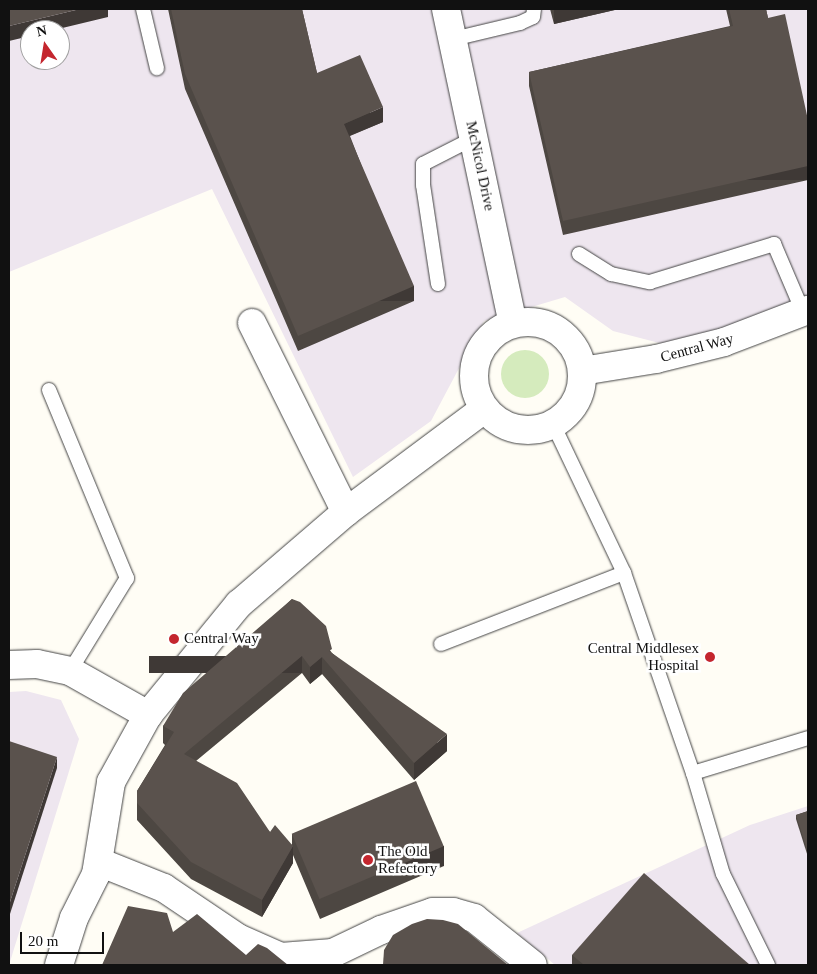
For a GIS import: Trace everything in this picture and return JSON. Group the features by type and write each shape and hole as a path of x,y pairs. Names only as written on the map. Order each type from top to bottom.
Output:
{"street":[{"name":"McNicol Drive","path":"446,9 513,323"},
{"name":"Central Way","path":"582,371 656,360 724,342 806,311"},
{"path":"252,323 346,512"},
{"path":"513,323 540,323 559,332 573,346 582,371 578,397 565,415 553,424 536,429 511,428 484,409 475,388 477,357 493,334 513,323"},
{"path":"59,965 74,918 99,862 111,782 148,715 239,604 346,512 484,409"},
{"path":"9,665 37,664 70,672 148,715"},
{"path":"99,862 164,888 238,938 281,957 317,960 382,930 433,912 453,912 474,918 533,965"}],"lane":[{"path":"143,9 157,68"},
{"path":"453,39 520,23 533,18 534,9"},
{"path":"438,284 423,186 423,164 474,138"},
{"path":"579,254 611,274 650,282 774,244 806,311"},
{"path":"49,390 127,578 70,672"},
{"path":"553,424 624,573 693,773 723,874 768,965"},
{"path":"441,644 624,573"},
{"path":"693,773 808,738"}],"shaded area":[{"path":"9,9 808,9 808,303 671,346 613,331 565,297 484,321 431,421 353,477 212,189 9,272"},
{"path":"26,691 61,700 79,739 9,965 9,692"},
{"path":"808,806 808,965 555,965 517,933 750,825"}],"green space":[{"path":"525,350 534,352 542,357 547,365 549,374 547,383 542,391 534,396 525,398 516,396 508,391 503,383 501,374 503,365 508,357 516,352"}],"building":[{"path":"9,9 80,9 34,20 20,20 20,23 9,26"},
{"path":"171,9 302,9 317,73 360,55 383,107 344,124 414,286 298,336 185,74"},
{"path":"729,9 766,9 768,18 785,14 808,120 808,166 563,221 529,72 733,26"},
{"path":"292,599 300,602 326,626 332,649 329,651 447,734 414,763 322,657 310,667 302,656 184,754 237,783 270,832 275,825 293,846 262,900 191,862 137,803 137,791 174,732 163,726 183,693"},
{"path":"9,741 57,757 9,905"},
{"name":"The Old Refectory","path":"416,781 444,846 319,899 292,834"},
{"path":"808,811 808,853 796,815"},
{"path":"644,873 750,965 584,965 572,955"},
{"path":"128,906 167,913 173,932 197,914 246,955 258,944 267,948 288,965 102,965"},
{"path":"427,919 443,920 458,924 508,965 383,965 384,950 393,935 412,924"}],"place":[{"name":"Central Way","path":"174,639"},
{"name":"Central Middlesex Hospital","path":"710,657"},
{"name":"The Old Refectory","path":"368,860"}]}
